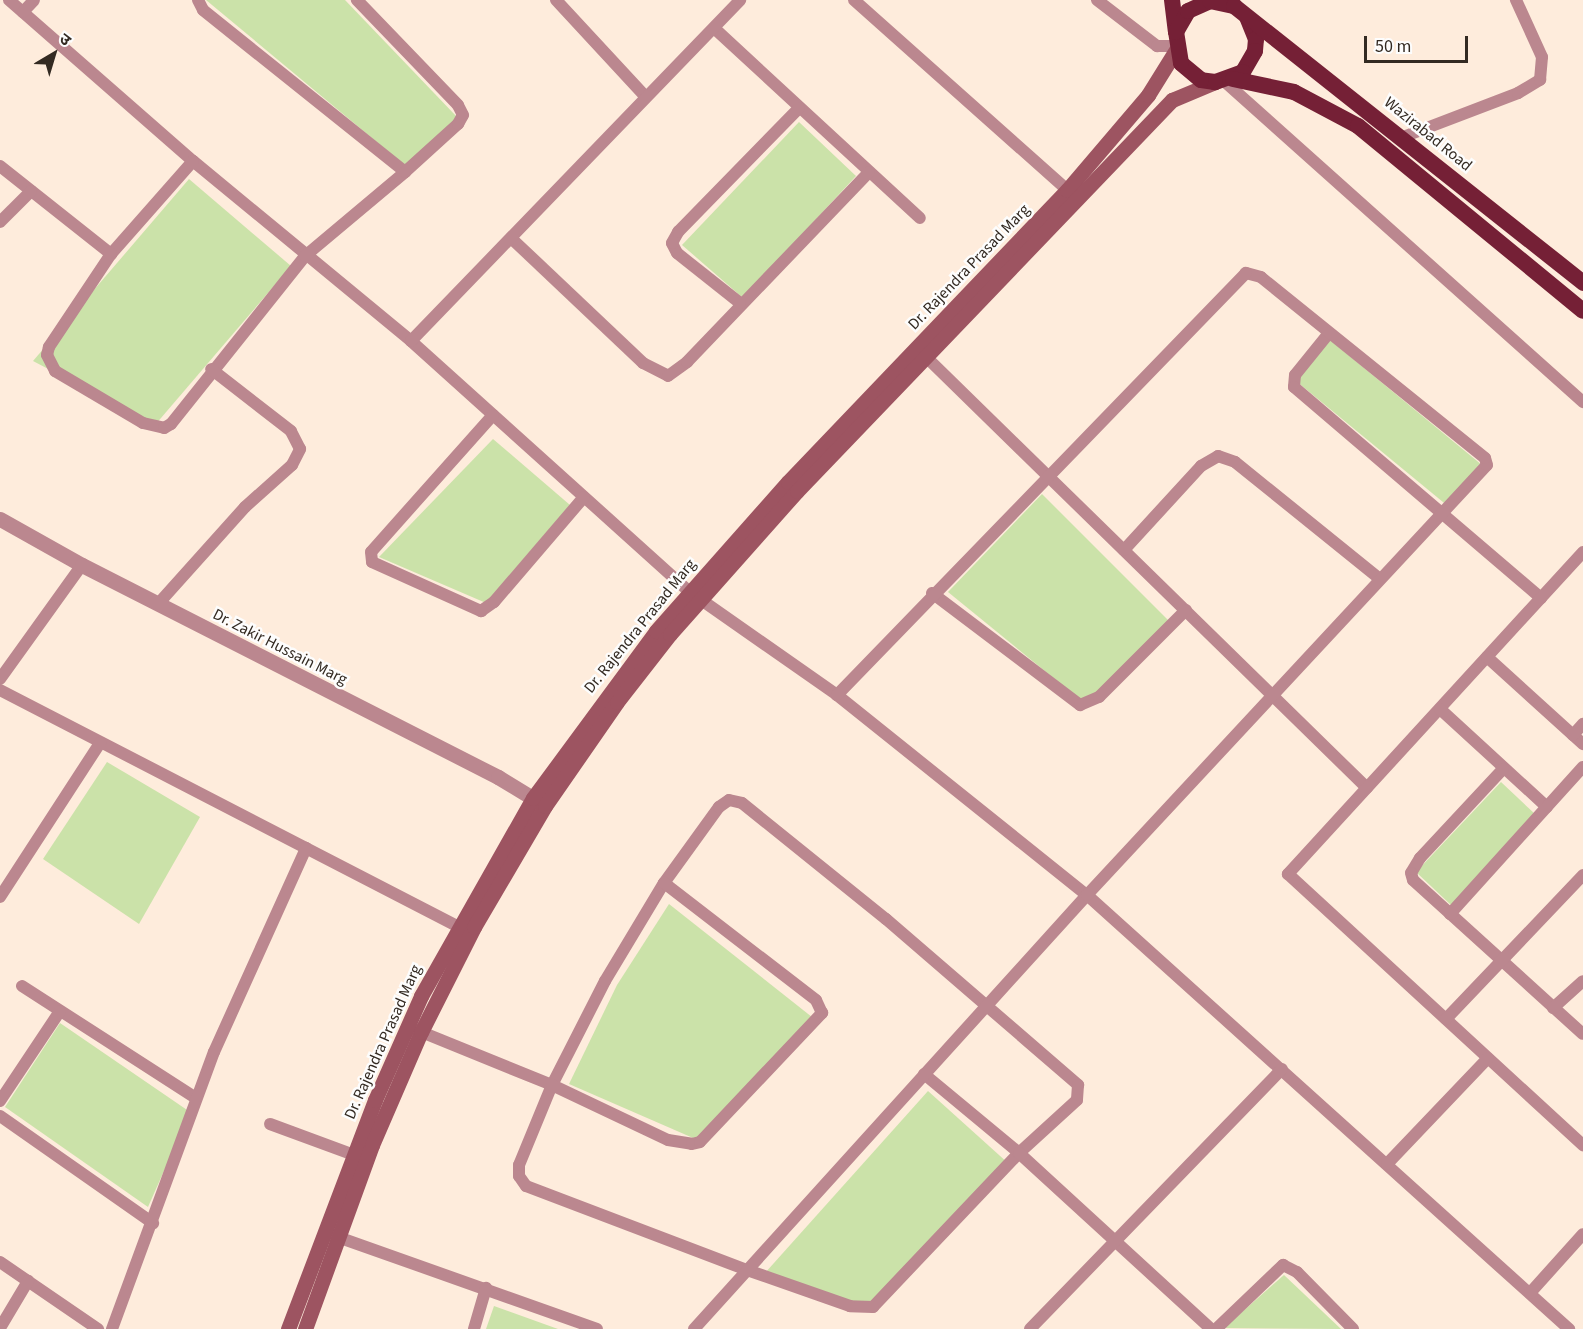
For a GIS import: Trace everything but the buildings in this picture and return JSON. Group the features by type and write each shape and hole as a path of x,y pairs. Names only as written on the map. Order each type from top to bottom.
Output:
{"highway":[{"path":"1172,0 1176,42 1190,73 1294,92 1358,126 1583,311"},
{"path":"1176,42 1188,11 1199,5 1216,2 1239,6 1256,39 1255,51 1243,72 1224,81"},
{"name":"Wazirabad Road","path":"1239,6 1583,284"}],"main road":[{"name":"Dr. Rajendra Prasad Marg","path":"288,1329 372,1145 414,1029 457,926 539,802 617,702 695,596 797,491 1068,190 1148,95 1176,42"},
{"name":"Dr. Rajendra Prasad Marg","path":"922,352 1172,100 1224,81"},
{"name":"Dr. Rajendra Prasad Marg","path":"304,1329 354,1155 414,1029 474,927 539,802"}],"street":[{"path":"9,0 193,161 305,256 411,341 695,596 837,695 1087,895 1569,1329"},
{"path":"22,12 34,0"},
{"path":"198,0 203,10 405,172"},
{"path":"193,161 111,254 49,347 48,363 143,423 164,428 171,424 211,369 305,256 405,172 458,124 463,115 458,105 357,0"},
{"path":"556,0 644,95"},
{"path":"411,341 644,95 740,0"},
{"path":"854,0 1068,190"},
{"path":"1097,0 1157,46 1176,42"},
{"path":"1403,138 1518,93 1540,80 1542,57 1521,2"},
{"path":"714,28 920,218"},
{"path":"1224,81 1583,402"},
{"path":"740,303 677,253 672,243 678,232 799,108"},
{"path":"0,166 111,254"},
{"path":"511,238 655,372 668,376 676,372 740,303 869,172"},
{"path":"0,222 31,191"},
{"path":"694,1329 1087,895 1487,465 1485,458 1261,277 1245,273 932,593 837,695"},
{"path":"1329,333 1295,375 1294,387 1541,598"},
{"path":"922,352 1367,788"},
{"path":"158,604 245,507 292,465 300,449 291,431 211,369"},
{"path":"493,415 371,552 372,562 481,611 495,602 584,497"},
{"path":"1124,550 1201,466 1218,456 1235,462 1380,579"},
{"name":"Dr. Zakir Hussain Marg","path":"0,519 82,566 539,802"},
{"path":"1583,552 1288,874 1583,1145"},
{"path":"0,679 82,566"},
{"path":"932,593 1080,705 1099,697 1186,610"},
{"path":"1487,657 1583,744"},
{"path":"0,690 457,926"},
{"path":"1440,709 1547,807"},
{"path":"1573,735 1583,724"},
{"path":"0,897 100,743"},
{"path":"1450,914 1583,767"},
{"path":"1503,769 1420,858 1411,873 1416,884 1583,1035"},
{"path":"735,800 987,1005 1078,1085 1080,1092 1077,1100 1019,1153 873,1307 850,1306 747,1270 522,1182 519,1165 552,1085 605,981 664,883 719,807 735,800"},
{"path":"112,1329 153,1223 196,1098 306,848"},
{"path":"1446,1019 1583,875"},
{"path":"414,1029 552,1085 668,1140 692,1144 713,1131 822,1013 816,1000 664,883"},
{"path":"1553,1008 1583,981"},
{"path":"22,986 196,1098"},
{"path":"0,1101 60,1011"},
{"path":"1387,1164 1488,1058"},
{"path":"1030,1329 1282,1069"},
{"path":"924,1074 1019,1153 1210,1329"},
{"path":"0,1116 153,1223"},
{"path":"270,1124 354,1155"},
{"path":"1530,1293 1583,1234"},
{"path":"331,1235 597,1329"},
{"path":"0,1262 98,1329"},
{"path":"1216,1329 1283,1265 1297,1272 1353,1329"},
{"path":"0,1328 28,1281"},
{"path":"474,1329 486,1288"}],"green space":[{"path":"206,0 345,0 457,117 408,168"},
{"path":"799,122 856,176 743,298 682,245"},
{"path":"189,179 291,266 155,425 33,361"},
{"path":"1330,340 1488,470 1449,507 1296,381"},
{"path":"493,439 570,505 486,603 379,557"},
{"path":"1042,494 1170,622 1089,707 948,592"},
{"path":"107,762 200,817 139,924 43,859"},
{"path":"1501,782 1536,815 1451,905 1416,872"},
{"path":"669,904 817,1021 700,1141 569,1084 617,985"},
{"path":"60,1023 190,1112 148,1207 5,1107"},
{"path":"928,1091 1009,1164 872,1310 765,1273"},
{"path":"1284,1275 1341,1329 1224,1328"},
{"path":"494,1306 558,1329 486,1329"}]}
